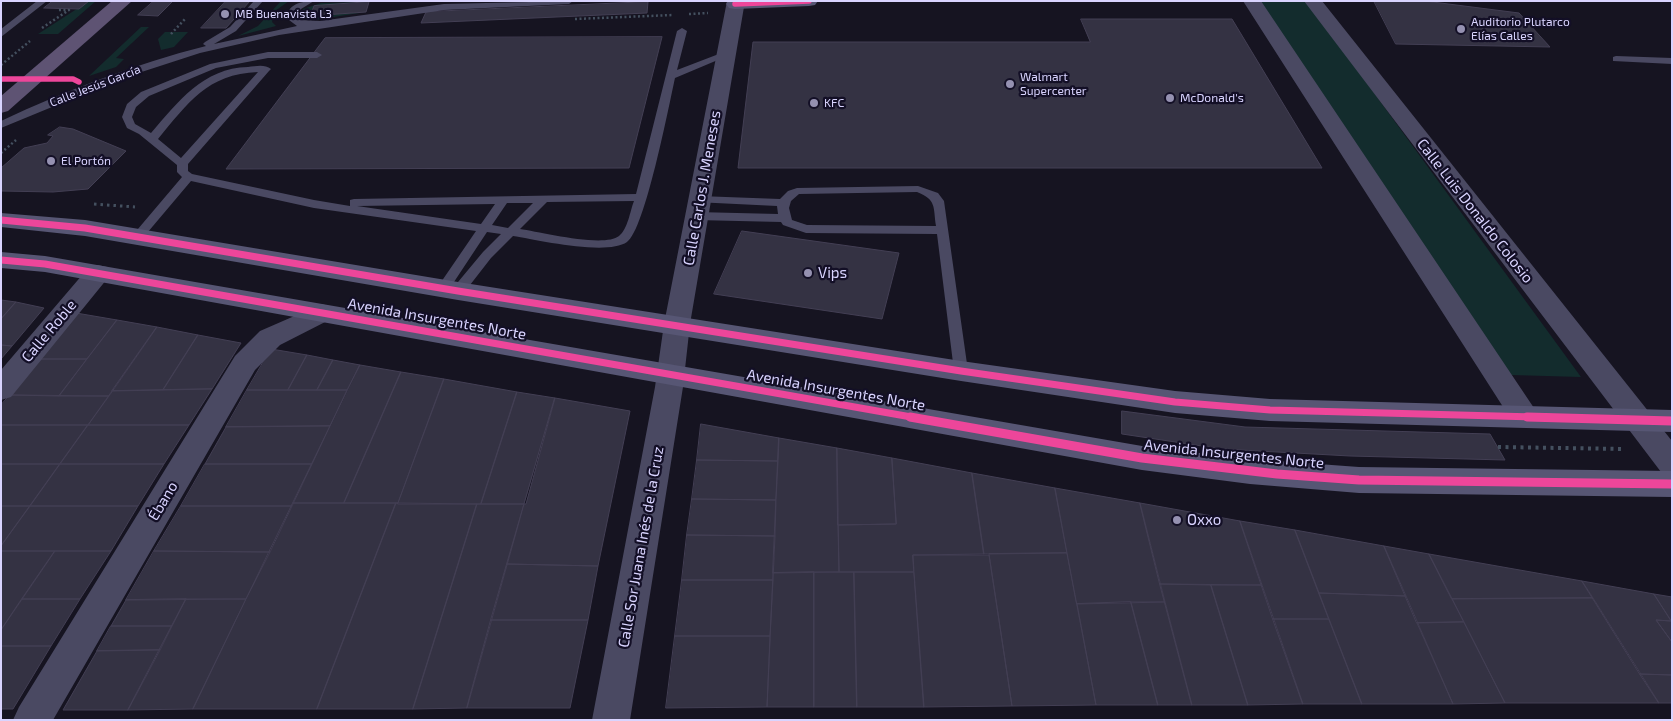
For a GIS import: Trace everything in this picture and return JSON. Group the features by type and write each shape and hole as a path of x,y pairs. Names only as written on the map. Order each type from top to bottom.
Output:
{"main road":[{"path":"1,107 123,1"},
{"path":"733,2 809,1"},
{"name":"Avenida Insurgentes Norte","path":"1,220 85,228 138,236 451,289 1097,392 1232,408 1672,421"},
{"name":"Avenida Insurgentes Norte","path":"1,260 45,264 322,312 1132,457 1255,473 1368,480 1672,484"}],"street":[{"path":"1252,1 1524,416"},
{"name":"Calle Luis Donaldo Colosio","path":"1313,1 1672,462"},
{"name":"Calle Carlos J. Meneses","path":"671,375 677,324 727,54 733,2"},
{"name":"Calle Roble","path":"1,389 98,273"},
{"name":"Ébano","path":"32,720 245,363 270,338 322,312"},
{"name":"Calle Sor Juana Inés de la Cruz","path":"611,720 671,375"}],"lane":[{"path":"1,34 43,1"},
{"name":"Calle Jesús García","path":"192,53 233,28 259,1"},
{"path":"310,1 297,7 292,12 292,18 297,23 320,24 444,7 569,1"},
{"name":"Calle Jesús García","path":"1,125 33,109 127,72 266,34 320,24"},
{"path":"317,54 268,55 213,66 145,94 131,106 127,117 131,126 143,132 182,164 183,172 188,177 314,204 602,245 622,240 629,232 641,197 682,32"},
{"path":"671,76 727,54"},
{"path":"1672,61 1619,62 1672,68"},
{"path":"152,139 200,85 211,78 241,68 266,69 182,164"},
{"path":"138,236 188,177"},
{"path":"698,208 783,202 788,196 797,191 808,190 927,191 934,195 938,201 961,371"},
{"path":"314,204 641,197"},
{"path":"451,289 544,199"},
{"path":"451,289 484,229 503,200"},
{"path":"783,202 785,218"},
{"path":"698,208 785,218 795,227 806,229 942,230"}],"path":[{"path":"171,34 186,20"},
{"path":"1,65 30,41"},
{"path":"1498,447 1625,449"}],"green space":[{"path":"89,1 96,1 58,34 38,34"},
{"path":"281,1 289,1 275,11 272,22 276,26 238,36 258,26"},
{"path":"1259,1 1307,1 1581,377 1511,375"},
{"path":"369,2 314,7 310,16 366,12 314,20 301,16 303,9 321,3"},
{"path":"141,27 149,27 116,58 124,59 116,67 89,76"},
{"path":"165,32 188,32 174,47 161,50 158,39"}],"building":[{"path":"53,1 89,1 79,9 44,8"},
{"path":"154,1 173,1 158,16 138,15"},
{"name":"MB Buenavista L3","path":"226,1 250,1 226,28 201,28"},
{"name":"Auditorio Plutarco Elías Calles","path":"1374,1 1425,1 1519,13 1550,47 1396,44"},
{"path":"369,2 366,12 310,16 314,6"},
{"path":"648,2 647,13 421,23 426,12"},
{"name":"Walmart Supercenter","path":"1081,19 1232,19 1322,168 738,168 753,42 1090,42"},
{"path":"662,37 629,168 226,169 325,38"},
{"path":"60,127 73,129 126,151 88,189 53,192 1,191 1,168 24,148 47,143 53,136 48,135"},
{"name":"Vips","path":"742,231 899,253 882,319 714,294"},
{"path":"1,300 16,302 1,319"},
{"path":"16,302 44,308 12,346 1,345 1,319"},
{"path":"76,313 117,320 87,359 39,359"},
{"path":"117,320 157,327 109,396 59,396"},
{"path":"157,327 198,335 163,390 112,391"},
{"path":"198,335 241,343 212,389 163,390"},
{"path":"1,345 12,346 1,359"},
{"path":"271,349 307,355 288,390 247,390"},
{"path":"307,355 333,360 317,390 288,390"},
{"path":"39,359 87,359 59,396 10,395"},
{"path":"333,360 360,365 347,390 317,390"},
{"path":"360,365 401,372 344,503 293,503"},
{"path":"401,372 444,379 398,503 344,503"},
{"path":"444,379 517,392 481,504 398,504"},
{"path":"212,389 189,425 88,425 112,391"},
{"path":"247,390 347,390 330,426 226,427"},
{"path":"517,392 555,398 526,504 481,504"},
{"path":"10,395 109,396 88,425 1,425 1,405"},
{"path":"555,398 630,411 598,566 507,564"},
{"path":"1122,411 1245,427 1490,434 1505,460 1350,456 1222,449 1122,434"},
{"path":"701,424 779,438 778,461 697,460"},
{"path":"1,425 88,425 60,464 1,464"},
{"path":"88,425 189,425 164,464 60,464"},
{"path":"330,426 312,464 205,464 226,427"},
{"path":"779,438 837,448 839,572 773,573"},
{"path":"837,448 892,458 896,524 838,525"},
{"path":"892,458 972,473 984,554 913,555 914,572 839,572 838,525 896,524"},
{"path":"697,460 778,461 776,500 692,499"},
{"path":"1,464 60,464 30,506 1,506"},
{"path":"60,464 164,464 138,506 30,506"},
{"path":"205,464 312,464 292,506 181,506"},
{"path":"972,473 1055,488 1067,553 984,554"},
{"path":"1055,488 1140,503 1165,602 1077,604"},
{"path":"692,499 776,500 775,536 687,535"},
{"path":"293,503 396,503 317,709 193,709"},
{"path":"396,503 477,504 413,709 317,709"},
{"path":"1140,503 1240,521 1262,585 1160,584"},
{"path":"477,504 524,504 467,708 413,709"},
{"path":"1,506 30,506 1,546"},
{"path":"30,506 138,506 111,551 1,551 1,546"},
{"path":"181,506 292,506 270,552 154,551"},
{"path":"1240,521 1295,530 1329,619 1273,619"},
{"path":"1295,530 1384,546 1406,596 1319,593"},
{"path":"687,535 775,536 773,580 682,580"},
{"path":"1384,546 1429,554 1464,622 1417,623"},
{"path":"1,551 55,551 1,630"},
{"path":"55,551 111,551 80,599 22,599"},
{"path":"154,551 270,552 246,599 126,600"},
{"path":"1067,553 1096,705 1012,706 989,554"},
{"path":"1429,554 1582,581 1593,598 1452,599"},
{"path":"913,555 989,555 1012,706 924,707"},
{"path":"507,564 598,566 588,620 491,620"},
{"path":"814,572 814,707 767,707 773,573"},
{"path":"814,572 854,572 857,707 814,707"},
{"path":"854,572 914,572 924,707 857,707"},
{"path":"682,580 773,580 770,636 675,636"},
{"path":"1582,581 1654,594 1671,621 1656,620 1672,642 1672,675 1640,674"},
{"path":"1160,584 1211,585 1248,705 1192,705"},
{"path":"1211,585 1262,585 1303,704 1248,705"},
{"path":"1319,593 1406,596 1453,704 1362,704"},
{"path":"1654,594 1672,597 1672,642 1656,620 1671,621"},
{"path":"1593,598 1659,703 1505,703 1452,599"},
{"path":"22,599 80,599 51,646 1,646 1,630"},
{"path":"186,599 246,599 193,709 128,710"},
{"path":"186,599 172,626 111,626 126,600"},
{"path":"1131,602 1158,705 1096,705 1077,604"},
{"path":"1131,602 1165,602 1192,705 1158,705"},
{"path":"1273,619 1329,619 1362,704 1303,704"},
{"path":"491,620 588,620 570,708 467,708"},
{"path":"1464,622 1505,703 1453,704 1417,623"},
{"path":"111,626 172,626 160,650 97,651"},
{"path":"675,636 770,636 767,707 666,708"},
{"path":"1,646 51,646 13,709 1,709"},
{"path":"160,650 128,710 63,710 97,651"},
{"path":"1640,674 1672,675 1672,703 1659,703"}],"cycle path":[{"path":"735,4 809,1"},
{"path":"1,79 73,79 79,82"},
{"path":"1,220 85,228 458,291 961,371 1175,402 1270,410 1672,421"},
{"path":"1,260 45,264 1169,462 1332,479 1672,484"}],"place":[{"name":"MB Buenavista L3","path":"225,14"},
{"name":"Auditorio Plutarco Elías Calles","path":"1461,29"},
{"name":"Walmart Supercenter","path":"1010,84"},
{"name":"McDonald's","path":"1170,98"},
{"name":"KFC","path":"814,103"},
{"name":"El Portón","path":"51,161"},
{"name":"Vips","path":"808,273"},
{"name":"Oxxo","path":"1177,520"}]}
